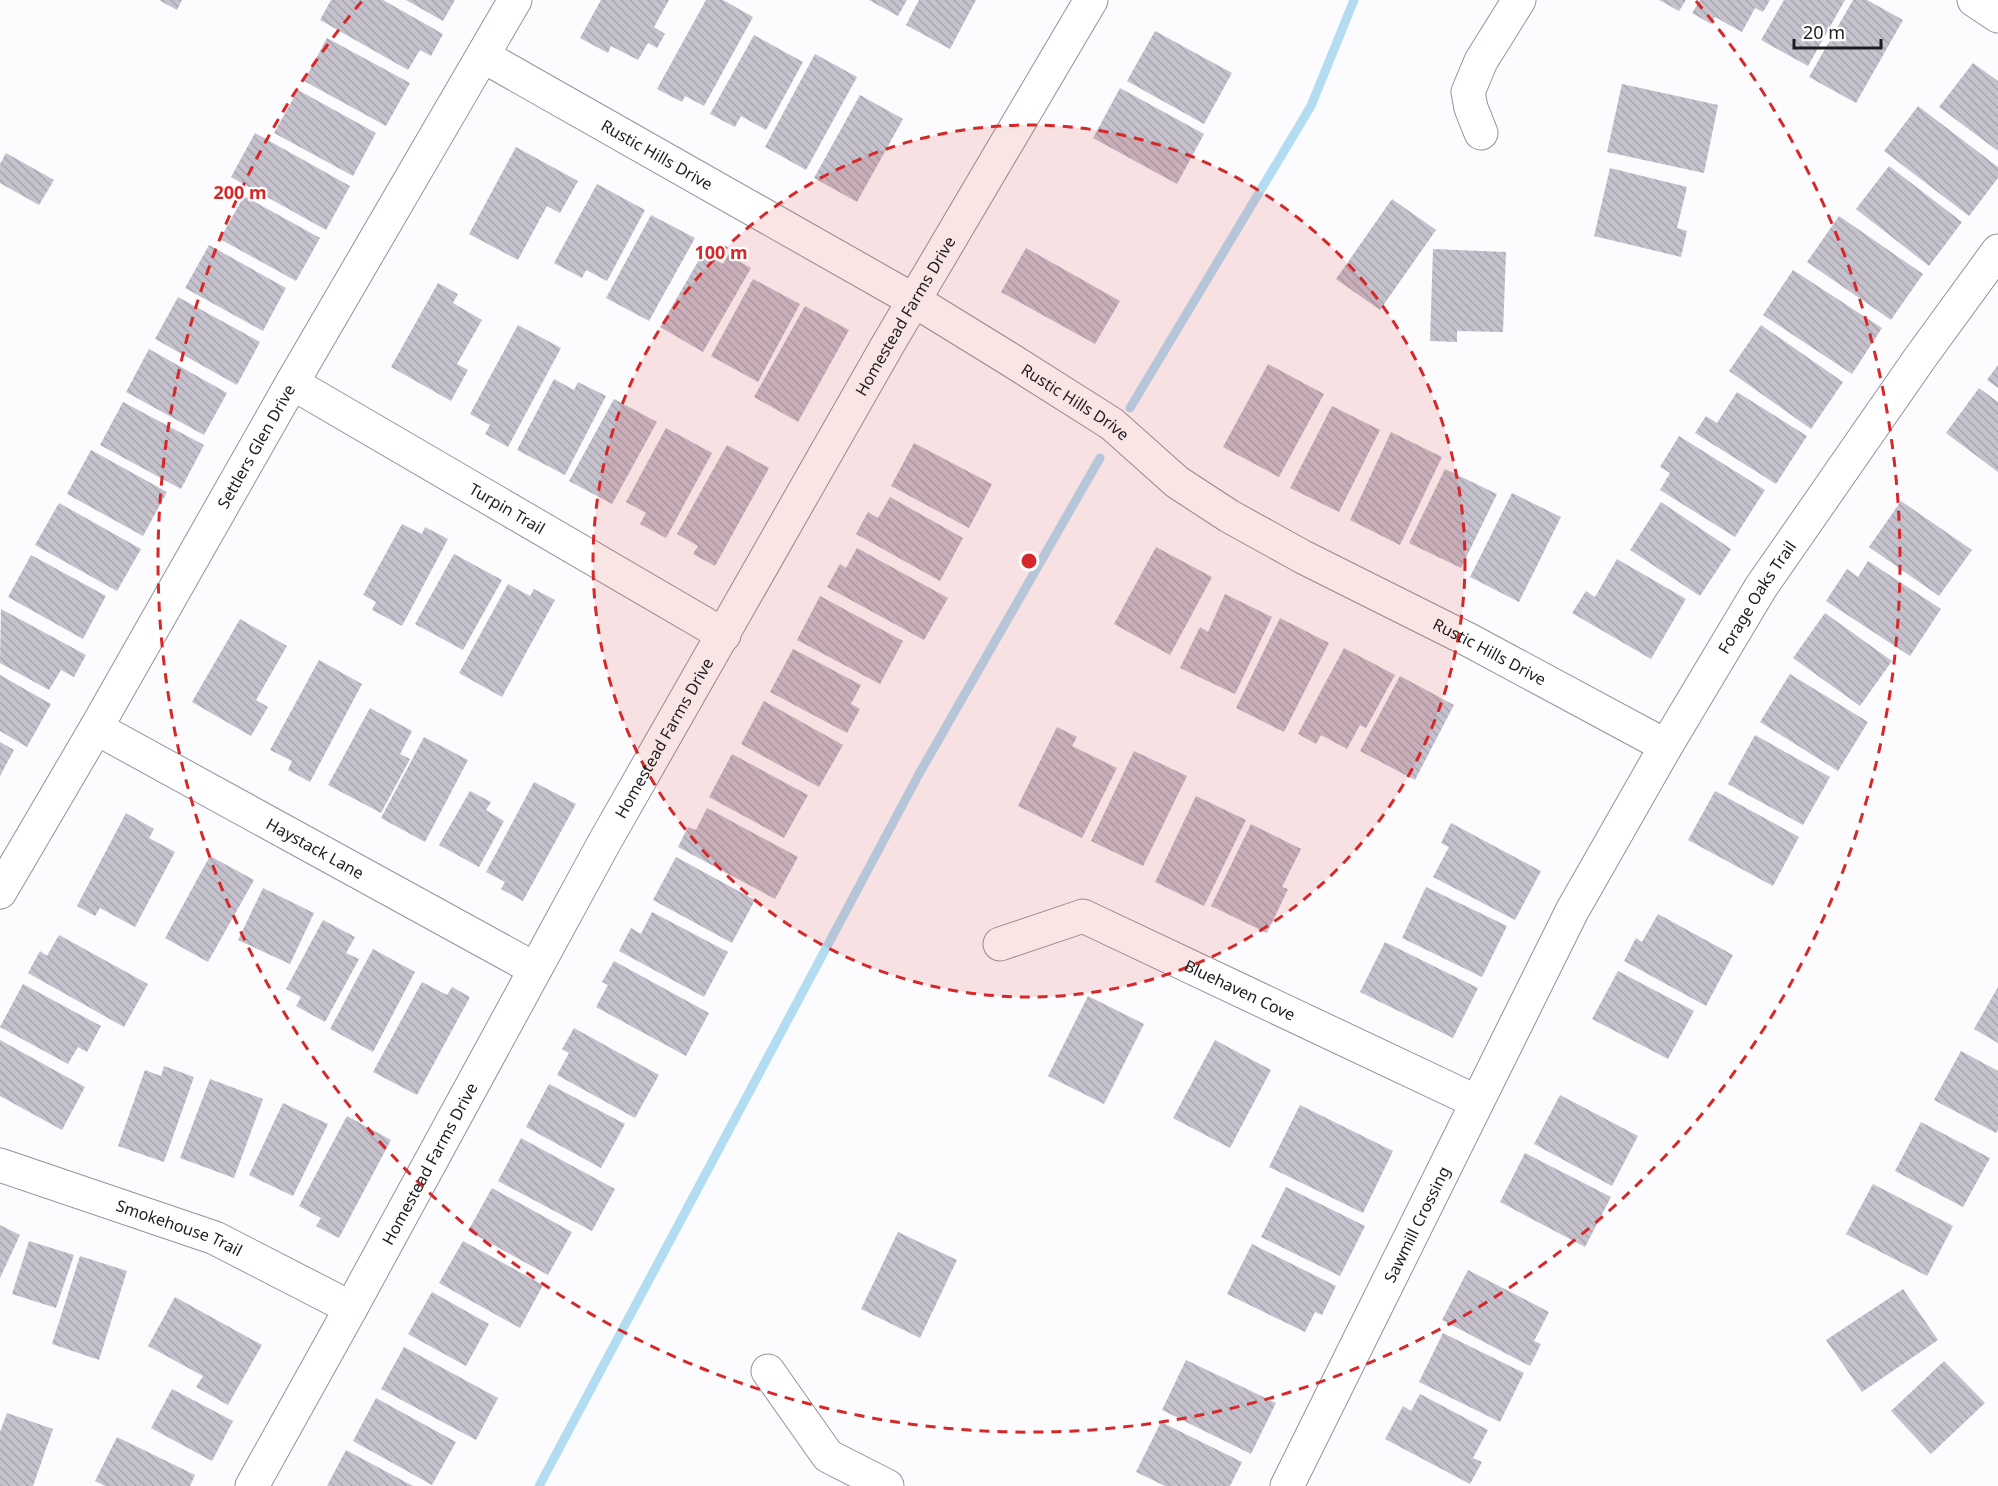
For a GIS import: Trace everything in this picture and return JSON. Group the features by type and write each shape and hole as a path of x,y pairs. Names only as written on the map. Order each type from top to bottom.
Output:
{"street":[{"name":"Settlers Glen Drive","path":"0,892 515,0"},
{"name":"Homestead Farms Drive","path":"252,1486 604,843 887,346 1091,0"},
{"path":"1481,133 1471,108 1468,92 1481,61 1519,0"},
{"path":"1974,0 1998,16"},
{"name":"Rustic Hills Drive","path":"483,56 915,301 1112,424 1177,482 1229,516 1303,557 1459,635 1666,746"},
{"name":"Forage Oaks Trail","path":"1546,962 1572,911 1666,746 1761,587 1920,358 1998,251"},
{"name":"Turpin Trail","path":"292,383 724,635"},
{"name":"Haystack Lane","path":"96,728 535,969"},
{"name":"Bluehaven Cove","path":"1000,944 1083,916 1477,1102"},
{"name":"Sawmill Crossing","path":"1287,1486 1546,962"},
{"name":"Smokehouse Trail","path":"0,1165 215,1238 351,1308"},
{"path":"768,1371 828,1456 887,1486"}],"building":[{"path":"159,0 182,0 177,10"},
{"path":"331,0 383,0 443,34 431,56 420,50 408,70 320,20"},
{"path":"406,0 455,0 443,21"},
{"path":"601,0 669,0 654,27 665,34 657,48 648,43 638,60 611,46 608,53 580,38"},
{"path":"706,0 723,0 753,17 704,106 685,96 682,102 657,89"},
{"path":"869,0 907,0 898,16"},
{"path":"919,0 976,0 950,49 906,25"},
{"path":"1659,0 1686,0 1679,11"},
{"path":"1700,0 1770,0 1763,12 1755,8 1742,32 1715,17 1711,24 1692,13"},
{"path":"1784,0 1845,0 1808,66 1761,40"},
{"path":"1853,0 1867,0 1903,20 1856,103 1809,77"},
{"path":"1155,31 1232,73 1204,124 1127,81"},
{"path":"754,35 803,62 766,130 741,116 735,127 710,114"},
{"path":"327,38 410,83 386,126 304,81"},
{"path":"815,54 857,77 806,170 765,147"},
{"path":"1973,63 1998,81 1998,151 1939,107"},
{"path":"1622,84 1718,105 1704,173 1607,152"},
{"path":"1120,88 1204,134 1177,184 1093,138"},
{"path":"298,90 376,133 353,176 274,133"},
{"path":"860,95 903,119 857,202 814,178"},
{"path":"1918,106 1998,167 1998,178 1969,216 1884,151"},
{"path":"255,133 350,186 326,230 231,177"},
{"path":"516,147 578,181 560,213 547,206 518,260 469,234"},
{"path":"6,153 54,180 39,205 0,183 0,164"},
{"path":"1889,166 1962,222 1929,266 1856,209"},
{"path":"1610,168 1687,187 1677,228 1687,231 1681,257 1594,236"},
{"path":"597,184 645,210 607,281 586,270 582,278 554,263"},
{"path":"244,196 320,238 296,281 220,239"},
{"path":"1392,199 1436,230 1380,310 1336,279"},
{"path":"651,215 695,238 649,321 606,298"},
{"path":"1839,216 1923,274 1891,320 1807,262"},
{"path":"209,245 286,288 263,331 185,288"},
{"path":"1026,248 1120,301 1095,344 1001,292"},
{"path":"1433,249 1506,252 1503,332 1457,331 1457,342 1430,341"},
{"path":"703,253 723,264 728,255 751,268 703,352 660,327"},
{"path":"1793,270 1882,328 1852,374 1763,315"},
{"path":"753,279 800,304 758,382 711,356"},
{"path":"438,283 458,294 453,303 482,320 457,364 468,370 451,401 391,367"},
{"path":"178,297 260,342 237,385 155,339"},
{"path":"805,306 849,330 798,422 754,397"},
{"path":"518,325 561,348 508,447 485,434 490,425 470,414"},
{"path":"1761,325 1843,382 1811,429 1729,371"},
{"path":"149,349 227,393 204,435 126,392"},
{"path":"1268,364 1324,394 1279,477 1223,447"},
{"path":"1998,365 1998,388 1987,380"},
{"path":"554,379 574,390 578,382 606,396 565,475 517,450"},
{"path":"1979,388 1998,402 1998,472 1946,433"},
{"path":"1737,392 1807,436 1776,484 1695,433 1706,416 1717,423"},
{"path":"614,399 657,422 612,504 569,481"},
{"path":"123,402 204,445 181,489 100,445"},
{"path":"1332,406 1380,430 1339,512 1290,488"},
{"path":"666,428 712,453 666,538 640,524 646,513 626,502"},
{"path":"1391,432 1442,457 1400,545 1350,520"},
{"path":"1679,436 1765,490 1735,537 1660,490 1670,473 1660,467"},
{"path":"914,443 992,484 969,528 891,486"},
{"path":"727,445 769,468 715,566 693,554 698,546 677,534"},
{"path":"91,450 167,492 143,536 67,494"},
{"path":"1445,469 1497,494 1461,568 1409,543"},
{"path":"1512,493 1561,517 1519,602 1470,577"},
{"path":"890,497 963,538 940,581 856,534 868,512 878,518"},
{"path":"1901,501 1972,550 1939,596 1869,547"},
{"path":"1661,502 1731,549 1700,596 1630,550"},
{"path":"59,503 141,549 117,591 35,545"},
{"path":"402,524 422,534 425,527 448,539 402,626 372,610 376,602 363,595"},
{"path":"1156,547 1212,577 1170,655 1114,624"},
{"path":"857,548 948,598 924,640 827,587 840,564 846,568"},
{"path":"454,554 502,580 463,650 415,624"},
{"path":"31,555 106,596 83,639 8,597"},
{"path":"1617,559 1686,599 1651,659 1572,613 1586,591 1595,597"},
{"path":"1868,561 1941,609 1910,656 1826,601 1847,569 1858,577"},
{"path":"508,584 530,596 534,589 555,600 502,697 459,673"},
{"path":"1225,594 1272,617 1235,694 1180,668 1200,627 1208,632"},
{"path":"820,596 903,641 880,684 797,640"},
{"path":"1,609 86,655 74,677 61,670 49,690 0,663"},
{"path":"1825,613 1892,661 1860,706 1793,658"},
{"path":"1280,618 1329,643 1284,732 1236,708"},
{"path":"240,619 287,646 256,700 268,707 251,736 192,702"},
{"path":"1344,648 1395,675 1366,728 1360,725 1347,749 1321,735 1316,744 1298,734"},
{"path":"793,649 861,685 851,704 860,709 847,733 770,692"},
{"path":"319,660 362,684 310,782 288,770 292,761 270,750"},
{"path":"1790,674 1868,722 1838,771 1760,722"},
{"path":"0,675 51,704 27,747 0,731"},
{"path":"1400,676 1454,705 1415,780 1360,751"},
{"path":"764,701 843,745 819,787 741,744"},
{"path":"370,708 412,731 400,754 410,759 381,813 328,785"},
{"path":"1057,727 1077,737 1072,746 1117,768 1082,838 1018,806"},
{"path":"1755,735 1830,777 1803,825 1728,784"},
{"path":"424,737 468,760 425,842 381,818"},
{"path":"0,742 14,750 0,776"},
{"path":"1134,751 1187,776 1143,866 1091,841"},
{"path":"732,754 808,795 784,838 709,797"},
{"path":"534,782 576,804 523,901 501,889 505,882 486,872"},
{"path":"470,791 491,802 486,810 504,821 479,867 439,845"},
{"path":"1715,791 1799,837 1773,886 1688,840"},
{"path":"1196,796 1246,820 1204,906 1155,882"},
{"path":"707,808 798,857 775,899 678,847 688,827 696,830"},
{"path":"126,813 154,829 149,838 175,852 135,927 100,908 95,916 77,906"},
{"path":"1451,823 1541,871 1515,920 1433,877 1449,847 1441,843"},
{"path":"1251,824 1301,849 1282,887 1288,889 1267,933 1211,906"},
{"path":"210,856 254,880 208,962 165,938"},
{"path":"676,857 755,900 732,943 653,900"},
{"path":"1426,887 1507,926 1482,977 1402,938"},
{"path":"263,888 314,913 290,964 238,940"},
{"path":"652,912 728,952 704,997 619,951 631,928 641,934"},
{"path":"1658,914 1733,955 1706,1006 1624,961 1636,938 1642,942"},
{"path":"323,920 355,937 346,953 359,959 325,1022 296,1006 301,997 286,989"},
{"path":"59,935 148,984 124,1027 28,973 40,951 47,956"},
{"path":"1385,942 1478,988 1453,1038 1360,992"},
{"path":"373,949 415,972 373,1052 330,1029"},
{"path":"614,961 709,1013 686,1056 596,1007 608,985 602,982"},
{"path":"1618,971 1694,1011 1668,1059 1592,1019"},
{"path":"422,982 447,995 452,987 470,997 417,1095 373,1072"},
{"path":"23,984 101,1026 87,1052 78,1047 68,1064 0,1027"},
{"path":"1998,987 1998,1043 1974,1029"},
{"path":"1088,996 1144,1024 1104,1104 1048,1076"},
{"path":"574,1028 659,1075 635,1118 557,1075 569,1053 562,1049"},
{"path":"0,1040 85,1087 62,1130 0,1096"},
{"path":"1215,1040 1271,1070 1230,1148 1173,1118"},
{"path":"1961,1051 1998,1071 1998,1130 1996,1133 1934,1100"},
{"path":"164,1066 194,1077 164,1162 118,1146 145,1070 161,1076"},
{"path":"210,1079 263,1099 234,1178 180,1158"},
{"path":"549,1084 625,1124 601,1168 526,1127"},
{"path":"1560,1095 1638,1136 1612,1186 1534,1144"},
{"path":"283,1103 328,1124 293,1196 249,1175"},
{"path":"1300,1105 1393,1151 1363,1213 1269,1167"},
{"path":"347,1116 391,1140 339,1238 316,1226 321,1218 299,1206"},
{"path":"1921,1122 1990,1158 1963,1207 1895,1171"},
{"path":"521,1138 615,1189 592,1231 498,1181"},
{"path":"1525,1153 1611,1197 1585,1247 1500,1202"},
{"path":"1873,1184 1953,1226 1927,1276 1846,1234"},
{"path":"1286,1187 1365,1226 1340,1276 1261,1237"},
{"path":"492,1188 572,1232 548,1275 468,1231"},
{"path":"0,1225 20,1235 0,1278"},
{"path":"898,1232 957,1260 920,1338 861,1309"},
{"path":"29,1241 74,1255 56,1308 12,1294"},
{"path":"463,1241 543,1285 520,1328 439,1283"},
{"path":"1252,1244 1336,1286 1322,1315 1315,1312 1305,1332 1227,1294"},
{"path":"80,1256 127,1271 99,1360 52,1344"},
{"path":"1468,1270 1549,1312 1534,1341 1541,1344 1530,1366 1442,1320"},
{"path":"1903,1289 1938,1340 1862,1392 1826,1340"},
{"path":"432,1292 489,1324 466,1366 408,1334"},
{"path":"175,1297 262,1345 228,1405 196,1387 203,1376 148,1346"},
{"path":"1443,1333 1524,1373 1500,1422 1419,1382"},
{"path":"404,1347 498,1398 476,1440 381,1389"},
{"path":"1186,1360 1276,1403 1251,1454 1162,1410"},
{"path":"1944,1361 1985,1403 1931,1454 1891,1411"},
{"path":"172,1389 233,1421 212,1461 151,1428"},
{"path":"1420,1394 1488,1430 1473,1458 1482,1462 1470,1484 1385,1439 1403,1406 1411,1411"},
{"path":"376,1398 456,1442 432,1485 353,1441"},
{"path":"7,1413 53,1429 33,1486 0,1486 0,1432"},
{"path":"1161,1422 1242,1462 1230,1486 1165,1486 1136,1472"},
{"path":"117,1437 195,1475 190,1486 105,1486 95,1481"},
{"path":"346,1450 413,1486 327,1486"}],"waterway":[{"path":"1130,408 1311,106 1354,0"},
{"path":"539,1486 919,774 1100,458"}]}
